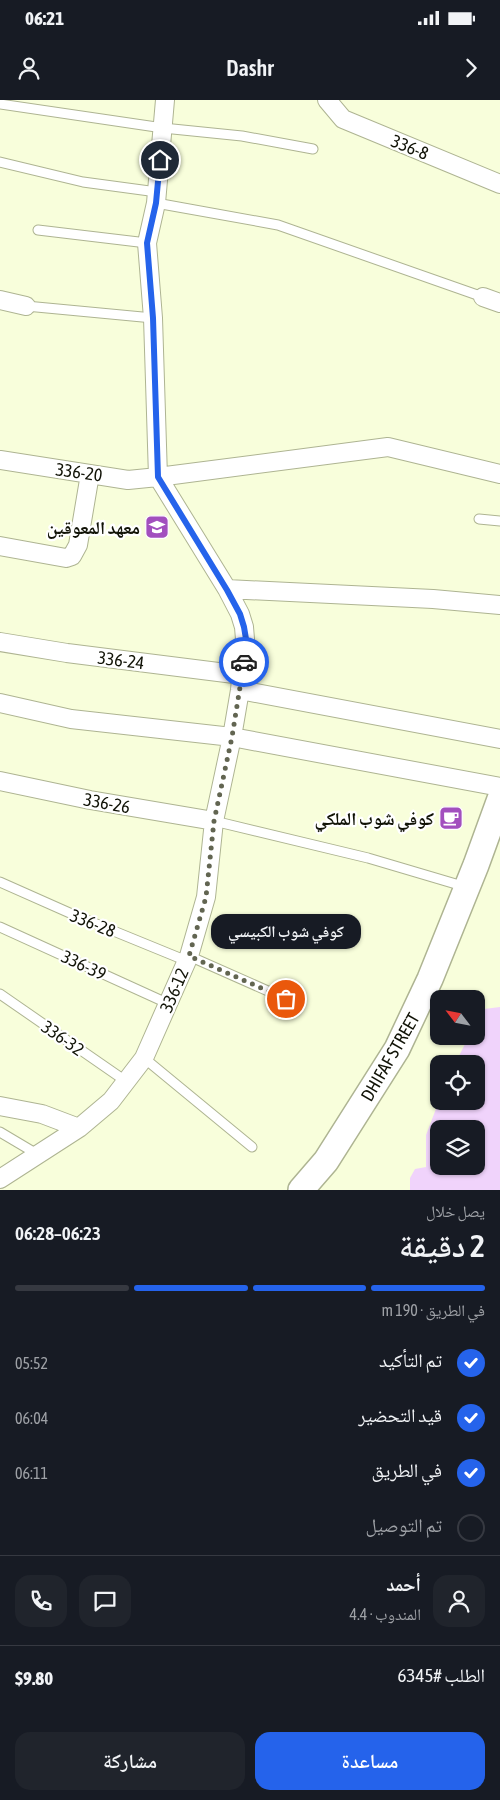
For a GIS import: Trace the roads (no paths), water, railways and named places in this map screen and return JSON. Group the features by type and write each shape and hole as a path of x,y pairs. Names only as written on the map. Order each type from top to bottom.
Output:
{"street":[{"name":"336-12","path":"0,1179 79,1128 111,1101 144,1058 188,958 206,897 214,821 232,737 241,683 246,639 240,614 158,477 153,318 147,243 157,197 165,100"},
{"name":"336-8","path":"327,100 343,119 500,184"},
{"path":"483,297 500,304"},
{"path":"0,300 26,306"},
{"name":"336-20","path":"0,460 128,480 388,447 500,474"},
{"path":"0,546 66,558 72,556 78,546 90,474"},
{"path":"227,590 434,598 500,605"},
{"name":"336-24","path":"0,642 241,683 500,739"},
{"path":"0,703 71,719 232,737 500,787"},
{"name":"336-26","path":"0,781 90,800 214,821"},
{"name":"DHIFAF STREET","path":"301,1190 326,1161 397,1050 426,988 500,799"},
{"path":"0,1106 42,1114 79,1128"}],"lane":[{"path":"0,104 163,128 242,136 313,149"},
{"path":"0,162 278,225 483,297"},
{"path":"38,230 147,243"},
{"path":"26,306 153,318"},
{"path":"479,519 500,521"},
{"path":"214,821 368,858 467,887"},
{"name":"336-28","path":"0,882 72,914 188,958 286,999"},
{"name":"336-39","path":"0,927 169,1004"},
{"name":"336-32","path":"0,994 127,1082"},
{"path":"144,1058 252,1147"},
{"path":"0,1132 37,1154"}],"place":[{"name":"معهد المعوقين","path":"157,527"},
{"name":"كوفي شوب الملكي","path":"451,818"},
{"name":"كوفي شوب الكبيسي","path":"286,999"}]}
